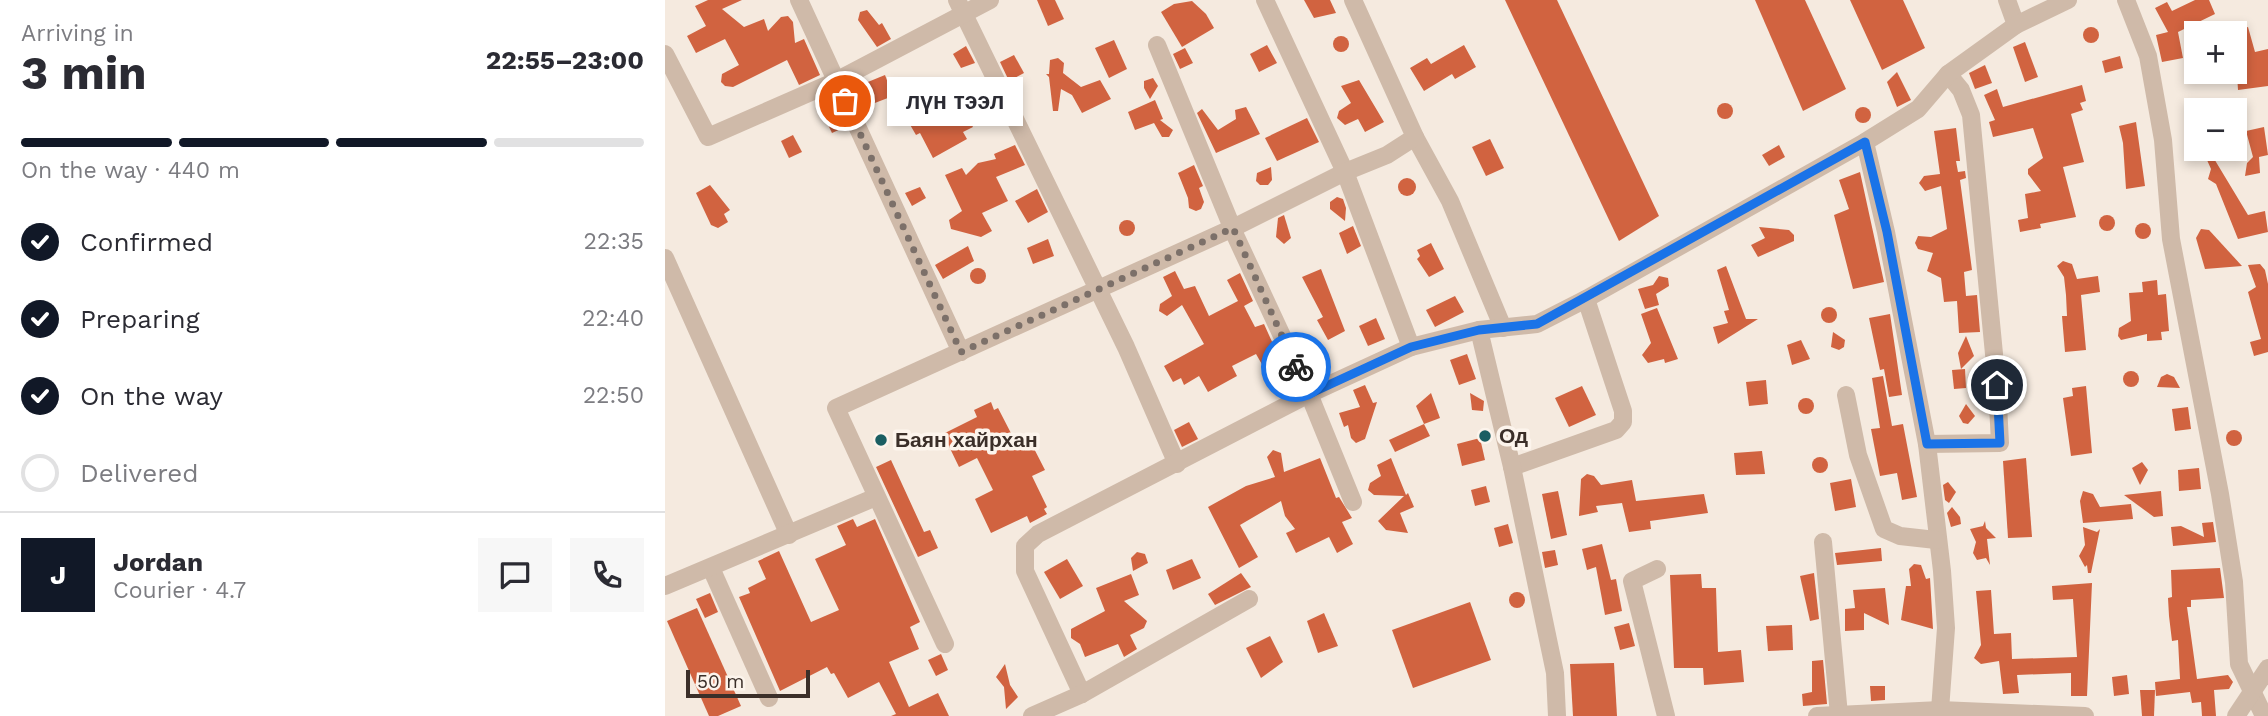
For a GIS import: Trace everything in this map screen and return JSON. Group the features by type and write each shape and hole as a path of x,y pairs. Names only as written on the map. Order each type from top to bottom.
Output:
{"street":[{"path":"799,0 961,352"},
{"path":"665,54 708,136 836,81 961,8 990,0"},
{"path":"1265,0 1345,172 1411,347"},
{"path":"1353,0 1415,137 1450,201 1503,328"},
{"path":"2007,0 2016,25"},
{"path":"1082,694 1025,571 1025,546 1038,534 1309,394 1411,347 1479,330 1537,324 1865,142 1918,109 1948,74 2016,25 2068,0"},
{"path":"2126,0 2148,57 2164,140 2171,239 2220,494 2234,582 2239,664 2250,693 2264,716"},
{"path":"961,8 1098,288 1177,464"},
{"path":"1157,45 1233,228 1309,394 1353,502"},
{"path":"1927,444 2000,443 1997,385 1971,115 1961,90 1948,74"},
{"path":"945,644 836,408 1233,228 1345,172 1387,155 1415,137"},
{"path":"1865,142 1887,232 1927,444 1943,571 1946,628 1940,710"},
{"path":"665,258 789,536"},
{"path":"1513,467 1616,430 1623,422 1623,411 1585,299"},
{"path":"1479,330 1513,467 1555,673 1557,716"},
{"path":"1846,395 1858,455 1884,529 1900,536 1937,540"},
{"path":"665,586 789,536 876,497"},
{"path":"1823,542 1839,715"},
{"path":"711,568 769,698"},
{"path":"1657,569 1632,581 1666,716"},
{"path":"1032,716 1082,694 1248,599"},
{"path":"2236,716 2268,668"},
{"path":"1817,716 1940,710 2085,716"}],"building":[{"path":"708,0 742,0 722,9 744,27 764,19 768,31 781,17 788,16 793,22 795,43 804,39 820,75 799,85 787,60 733,87 725,86 721,82 722,74 739,65 725,39 696,53 687,36 706,26 695,6"},
{"path":"1037,0 1055,0 1064,19 1048,26"},
{"path":"1304,0 1330,0 1336,13 1314,18"},
{"path":"1505,0 1557,0 1659,216 1619,241"},
{"path":"1755,0 1805,0 1846,89 1803,111"},
{"path":"1850,0 1903,0 1925,48 1882,70"},
{"path":"2195,0 2209,0 2215,14 2201,21 2184,21 2184,29 2178,32 2183,58 2162,62 2156,35 2168,32 2155,8 2167,2 2172,11"},
{"path":"1192,1 1206,14 1214,28 1182,47 1161,12 1174,4"},
{"path":"867,10 879,25 882,23 891,39 877,47 858,20 860,12"},
{"path":"2088,27 2094,27 2099,35 2097,41 2088,43 2083,38 2083,32"},
{"path":"2247,27 2255,52 2268,49 2268,86 2238,90 2238,84 2247,84"},
{"path":"1338,36 1344,36 1349,44 1347,50 1338,52 1333,47 1333,41"},
{"path":"1114,40 1127,69 1109,78 1095,48"},
{"path":"2025,42 2038,77 2025,82 2013,47"},
{"path":"1267,45 1277,63 1259,72 1250,54"},
{"path":"1464,45 1476,67 1455,79 1452,74 1424,91 1410,68 1427,58 1431,64"},
{"path":"966,46 975,63 961,68 953,54"},
{"path":"1185,48 1193,63 1180,69 1173,54"},
{"path":"1014,55 1024,73 1009,81 1000,62"},
{"path":"2120,56 2123,68 2105,73 2102,61"},
{"path":"1058,58 1064,63 1063,73 1081,87 1100,80 1111,99 1082,113 1072,95 1061,89 1058,111 1053,111 1049,77 1046,74 1049,74 1050,60"},
{"path":"1985,65 1992,83 1975,89 1969,73"},
{"path":"1897,72 1911,100 1897,107 1887,82"},
{"path":"885,75 893,96 867,106 858,86"},
{"path":"1153,78 1158,86 1150,99 1144,88 1144,81"},
{"path":"1359,80 1384,122 1365,132 1358,119 1345,125 1337,118 1339,111 1351,103 1341,86"},
{"path":"2082,85 2086,101 2080,103 2083,110 2071,114 2084,162 2063,167 2076,217 2040,224 2041,228 2020,232 2018,220 2028,218 2025,194 2041,191 2028,174 2028,169 2043,158 2033,128 1993,137 1989,122 1995,120 1984,95 1997,89 2003,107"},
{"path":"830,96 845,127 832,133 817,102"},
{"path":"958,99 973,127 963,132 967,139 933,158 920,133 916,135 905,116 929,103 934,112"},
{"path":"1155,100 1163,119 1160,120 1173,130 1169,137 1162,137 1154,123 1135,130 1128,112"},
{"path":"1725,103 1733,111 1725,119 1717,111"},
{"path":"1246,107 1260,134 1216,153 1197,113 1202,109 1218,130 1236,119 1235,110"},
{"path":"1863,107 1871,115 1863,123 1855,115"},
{"path":"1307,118 1319,142 1277,161 1265,138"},
{"path":"2136,122 2145,186 2126,189 2119,126"},
{"path":"2264,127 2268,155 2259,157 2260,173 2245,176 2247,163 2253,157 2247,131"},
{"path":"1956,128 1960,161 1956,161 1958,172 1965,171 1966,178 1960,180 1972,270 1964,272 1966,296 1977,295 1980,332 1959,333 1957,301 1944,302 1941,278 1927,271 1933,253 1918,249 1915,243 1918,236 1931,237 1947,229 1941,186 1925,191 1919,183 1924,176 1940,174 1934,131"},
{"path":"793,135 802,152 789,158 781,141"},
{"path":"1490,139 1504,168 1486,176 1472,147"},
{"path":"1015,145 1025,165 996,177 1008,201 982,213 992,231 981,237 951,229 949,220 962,211 945,175 962,168 966,175 978,163 996,159 994,154"},
{"path":"1779,145 1785,157 1769,166 1762,155"},
{"path":"2207,161 2215,161 2248,215 2265,211 2268,232 2238,239 2216,184 2208,179 2211,169"},
{"path":"1194,165 1203,186 1199,188 1204,202 1201,209 1196,211 1189,208 1178,173"},
{"path":"1271,167 1272,180 1268,185 1260,185 1256,181 1257,173"},
{"path":"1860,172 1884,282 1853,289 1834,215 1849,209 1839,180"},
{"path":"1407,178 1413,181 1416,187 1413,193 1407,196 1401,193 1398,187 1401,181"},
{"path":"710,185 730,210 724,214 728,222 718,228 711,225 696,193"},
{"path":"920,187 926,198 912,206 905,193"},
{"path":"1037,189 1048,212 1028,223 1015,201"},
{"path":"1337,197 1343,199 1346,208 1345,221 1330,209 1330,202"},
{"path":"1284,215 1291,238 1284,244 1276,237 1278,218"},
{"path":"2107,215 2113,217 2113,229 2107,231 2101,229 2099,223 2101,217"},
{"path":"1124,220 1130,220 1135,228 1133,234 1124,236 1119,231 1119,225"},
{"path":"2143,223 2149,225 2149,237 2143,239 2137,237 2135,231 2137,225"},
{"path":"1353,226 1361,246 1347,254 1339,233"},
{"path":"1759,227 1789,230 1794,235 1794,241 1758,257 1751,245 1765,238"},
{"path":"2201,229 2209,230 2242,266 2205,269 2196,238"},
{"path":"1048,239 1054,256 1033,264 1027,248"},
{"path":"1431,243 1444,269 1429,277 1417,259 1420,256 1417,250"},
{"path":"968,246 974,261 943,279 935,265"},
{"path":"2063,261 2072,264 2077,279 2098,276 2100,292 2081,295 2086,350 2065,352 2062,316 2067,316 2066,295 2064,277 2057,266"},
{"path":"2260,264 2265,270 2268,284 2268,352 2254,356 2250,342 2261,339 2248,292 2256,287 2248,265"},
{"path":"1726,266 1746,319 1758,319 1718,344 1713,327 1728,323 1724,311 1729,310 1717,270"},
{"path":"975,268 981,268 986,276 984,282 975,284 970,279 970,273"},
{"path":"1321,269 1345,331 1328,340 1317,320 1323,317 1302,277"},
{"path":"1175,271 1184,289 1195,286 1209,316 1238,301 1227,280 1240,273 1253,301 1244,306 1255,327 1264,324 1282,364 1267,373 1256,354 1232,366 1237,376 1208,392 1199,376 1184,385 1181,378 1173,382 1164,366 1204,344 1182,305 1167,316 1159,311 1160,304 1172,296 1163,277"},
{"path":"1659,276 1668,278 1669,286 1656,294 1659,305 1645,309 1638,289 1653,285"},
{"path":"2157,280 2158,295 2166,294 2169,331 2161,332 2162,340 2147,341 2147,334 2121,340 2118,336 2119,328 2131,321 2129,293 2143,292 2142,282"},
{"path":"1455,296 1464,312 1435,327 1426,310"},
{"path":"1829,307 1835,309 1835,321 1829,323 1823,321 1821,315 1823,309"},
{"path":"1657,308 1678,359 1665,363 1664,359 1648,363 1642,355 1651,343 1641,314"},
{"path":"1890,314 1902,395 1889,397 1869,318"},
{"path":"1376,318 1385,339 1368,346 1359,326"},
{"path":"1833,332 1845,340 1844,347 1839,350 1831,347"},
{"path":"1966,336 1974,356 1961,369 1958,353"},
{"path":"1801,340 1810,359 1792,365 1787,345"},
{"path":"1467,354 1476,379 1459,385 1450,360"},
{"path":"1965,369 1966,388 1954,389 1952,370"},
{"path":"2128,371 2134,371 2139,379 2137,385 2128,387 2123,382 2123,376"},
{"path":"2167,374 2174,377 2180,388 2157,387 2161,377"},
{"path":"1883,376 1892,426 1903,424 1917,497 1902,500 1897,473 1880,476 1871,429 1880,428 1872,378"},
{"path":"1766,380 1768,404 1749,406 1746,382"},
{"path":"1365,385 1373,403 1377,402 1365,439 1356,443 1351,438 1348,425 1344,427 1339,413 1360,407 1353,390"},
{"path":"1582,386 1596,415 1569,427 1555,398"},
{"path":"2086,386 2092,453 2071,456 2063,398 2073,396 2072,388"},
{"path":"1431,393 1440,418 1424,424 1416,406"},
{"path":"1470,393 1484,401 1483,411 1472,410"},
{"path":"1806,398 1814,406 1806,414 1798,406"},
{"path":"991,402 994,410 998,408 1014,439 1026,433 1045,470 1032,476 1047,507 1044,509 1047,514 1030,523 1027,516 991,533 975,499 993,490 977,458 959,467 943,434 977,417 974,410"},
{"path":"1966,404 1975,416 1968,424 1963,423 1959,416"},
{"path":"2188,407 2191,429 2175,431 2172,409"},
{"path":"1189,422 1198,439 1182,447 1174,430"},
{"path":"1424,424 1430,436 1395,452 1389,440"},
{"path":"2234,430 2240,432 2240,444 2234,446 2228,444 2226,438 2228,432"},
{"path":"1480,438 1485,460 1462,466 1457,444"},
{"path":"1273,450 1281,453 1284,472 1320,458 1336,498 1339,497 1352,518 1342,522 1353,544 1337,553 1329,537 1296,553 1286,533 1295,529 1285,516 1281,501 1240,525 1258,557 1239,568 1208,507 1246,486 1275,477 1267,457"},
{"path":"1762,451 1765,474 1736,475 1734,453"},
{"path":"1820,457 1828,465 1820,473 1812,465"},
{"path":"1391,458 1406,495 1408,493 1414,507 1400,513 1408,533 1386,530 1378,521 1404,496 1374,495 1368,490 1370,483 1381,476 1377,465"},
{"path":"2026,458 2032,537 2008,538 2003,461"},
{"path":"891,460 924,532 930,530 938,548 918,557 876,467"},
{"path":"2142,462 2148,470 2140,485 2132,468"},
{"path":"2199,468 2201,489 2179,491 2178,470"},
{"path":"1587,474 1594,476 1601,485 1632,480 1636,501 1704,494 1708,513 1650,521 1651,529 1629,532 1622,503 1596,506 1598,512 1579,516 1581,479"},
{"path":"1851,479 1856,507 1835,511 1830,483"},
{"path":"1948,482 1956,492 1949,503 1945,500 1943,485"},
{"path":"1486,486 1490,502 1475,506 1471,490"},
{"path":"1558,491 1567,535 1551,539 1542,494"},
{"path":"2083,491 2093,494 2100,507 2131,504 2133,519 2083,523 2080,501"},
{"path":"2161,491 2163,516 2154,517 2124,495"},
{"path":"1952,507 1960,517 1961,524 1951,527 1947,513"},
{"path":"853,519 857,527 875,519 920,622 910,627 919,649 889,662 909,707 938,693 949,716 891,716 896,714 879,682 848,698 834,673 831,674 827,667 780,691 739,597 750,593 748,588 766,579 758,561 779,551 811,622 839,610 815,559 846,545 837,526"},
{"path":"1985,521 1986,528 1996,538 1987,539 1990,565 1986,558 1977,560 1973,553 1976,542 1970,529 1983,526"},
{"path":"2213,522 2216,542 2173,546 2171,527 2181,526 2204,537 2202,523"},
{"path":"1508,524 1513,543 1499,547 1494,528"},
{"path":"2083,527 2097,532 2100,529 2091,573 2088,573 2087,565 2085,567 2079,556 2085,545"},
{"path":"1602,544 1611,580 1616,579 1622,611 1605,615 1596,567 1587,570 1582,549"},
{"path":"1881,548 1882,561 1837,565 1835,553"},
{"path":"1555,550 1558,565 1545,568 1542,552"},
{"path":"1137,552 1145,554 1148,563 1133,571 1131,558"},
{"path":"1067,559 1083,586 1060,599 1044,572"},
{"path":"1192,559 1201,578 1173,590 1166,570"},
{"path":"1914,564 1921,565 1926,579 1930,578 1933,629 1901,620 1906,586 1911,586 1909,569"},
{"path":"2220,568 2224,598 2191,600 2191,607 2187,607 2197,679 2228,675 2233,682 2229,689 2214,690 2216,716 2202,716 2201,702 2192,703 2190,692 2156,696 2155,682 2180,679 2178,640 2172,641 2169,616 2168,598 2172,597 2171,570"},
{"path":"1241,573 1251,587 1215,605 1208,594"},
{"path":"1814,573 1819,619 1810,621 1800,576"},
{"path":"1131,574 1139,595 1124,601 1147,621 1144,628 1130,635 1137,649 1124,657 1118,644 1085,657 1080,644 1071,638 1071,629 1105,611 1096,588"},
{"path":"1701,574 1702,588 1716,588 1718,652 1741,650 1744,682 1704,685 1703,668 1674,668 1670,575"},
{"path":"2092,583 2087,696 2071,696 2071,673 2017,675 2019,693 2003,694 1999,661 1981,664 1974,658 1981,645 1976,591 1991,590 1994,634 2011,633 2012,659 2077,657 2073,599 2053,600 2052,586"},
{"path":"1885,588 1889,625 1864,613 1864,630 1845,631 1845,609 1855,608 1853,590"},
{"path":"1517,592 1525,600 1517,608 1509,600"},
{"path":"710,593 718,612 705,618 696,599"},
{"path":"1470,602 1491,660 1413,688 1392,630"},
{"path":"697,608 741,706 718,716 709,716 667,621"},
{"path":"1324,613 1338,646 1318,653 1307,621"},
{"path":"1629,623 1635,646 1620,650 1614,627"},
{"path":"1792,625 1793,650 1768,651 1766,626"},
{"path":"1270,636 1283,662 1261,678 1246,648"},
{"path":"941,654 948,670 936,676 928,660"},
{"path":"1823,660 1827,704 1803,706 1802,694 1812,692 1812,661"},
{"path":"1614,663 1617,716 1573,716 1570,664"},
{"path":"1005,664 1010,685 1018,697 1006,709 1004,687 996,677"},
{"path":"2127,675 2129,694 2114,696 2112,677"},
{"path":"1870,686 1885,686 1885,700 1871,701"},
{"path":"2140,690 2155,690 2154,716 2142,716"}],"way so far":[{"path":"845,101 961,352 1233,228 1296,367"}],"place":[{"name":"лүн тээл","path":"845,101"},
{"name":"Од","path":"1485,436"},
{"name":"Баян хайрхан","path":"881,440"}],"route":[{"path":"1296,367 1309,394 1370,369 1411,347 1479,330 1537,324 1865,142 1887,232 1927,444 2000,443 1997,385"}]}
